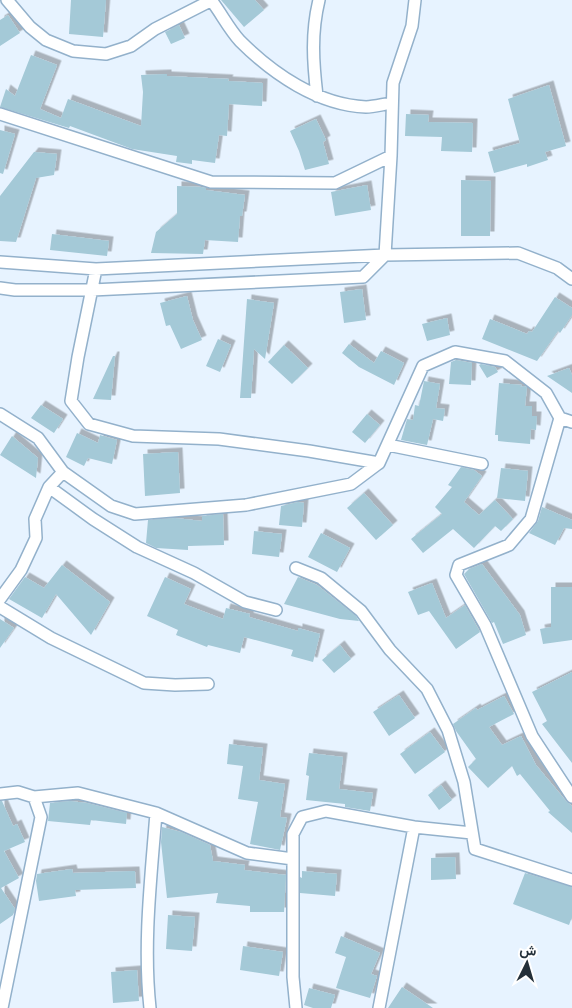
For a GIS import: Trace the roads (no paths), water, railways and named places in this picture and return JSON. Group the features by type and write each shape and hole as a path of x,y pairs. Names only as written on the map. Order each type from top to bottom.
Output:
{"street":[{"path":"7,0 30,27 46,40 73,51 106,54 131,46 155,29 211,0 239,40 268,65 292,82 317,96 339,104 368,107 392,103"},
{"path":"317,96 312,54 315,14 319,0"},
{"path":"0,288 15,290 92,290 363,277 385,255 393,83 412,26 415,0"},
{"path":"0,114 211,182 335,183 391,156"},
{"path":"0,262 96,269 385,255 518,253 557,268 572,279"},
{"path":"96,269 71,401 89,424 133,436 219,439 379,463"},
{"path":"0,414 38,438 63,472 111,506 135,514 246,505 351,484 379,463 423,366 455,352 505,361 546,393 560,418 572,422"},
{"path":"560,418 531,519 509,545 459,565 456,575 485,625 532,736 572,797"},
{"path":"388,445 482,464"},
{"path":"0,599 21,570 36,538 35,519 50,487 63,472"},
{"path":"50,487 93,519 137,547 194,573 244,602 276,610"},
{"path":"296,568 321,578 361,611 390,650 427,689 448,730 464,782 475,849 572,880"},
{"path":"0,607 51,638 144,683 208,684"},
{"path":"0,794 18,792 34,797 78,793 156,813 247,853 293,859"},
{"path":"2,1008 41,817 34,797"},
{"path":"296,1008 293,977 293,859 294,834 302,817 326,811 414,827 472,833"},
{"path":"150,1008 147,978 149,907 156,813"},
{"path":"379,1008 414,827"}]}
